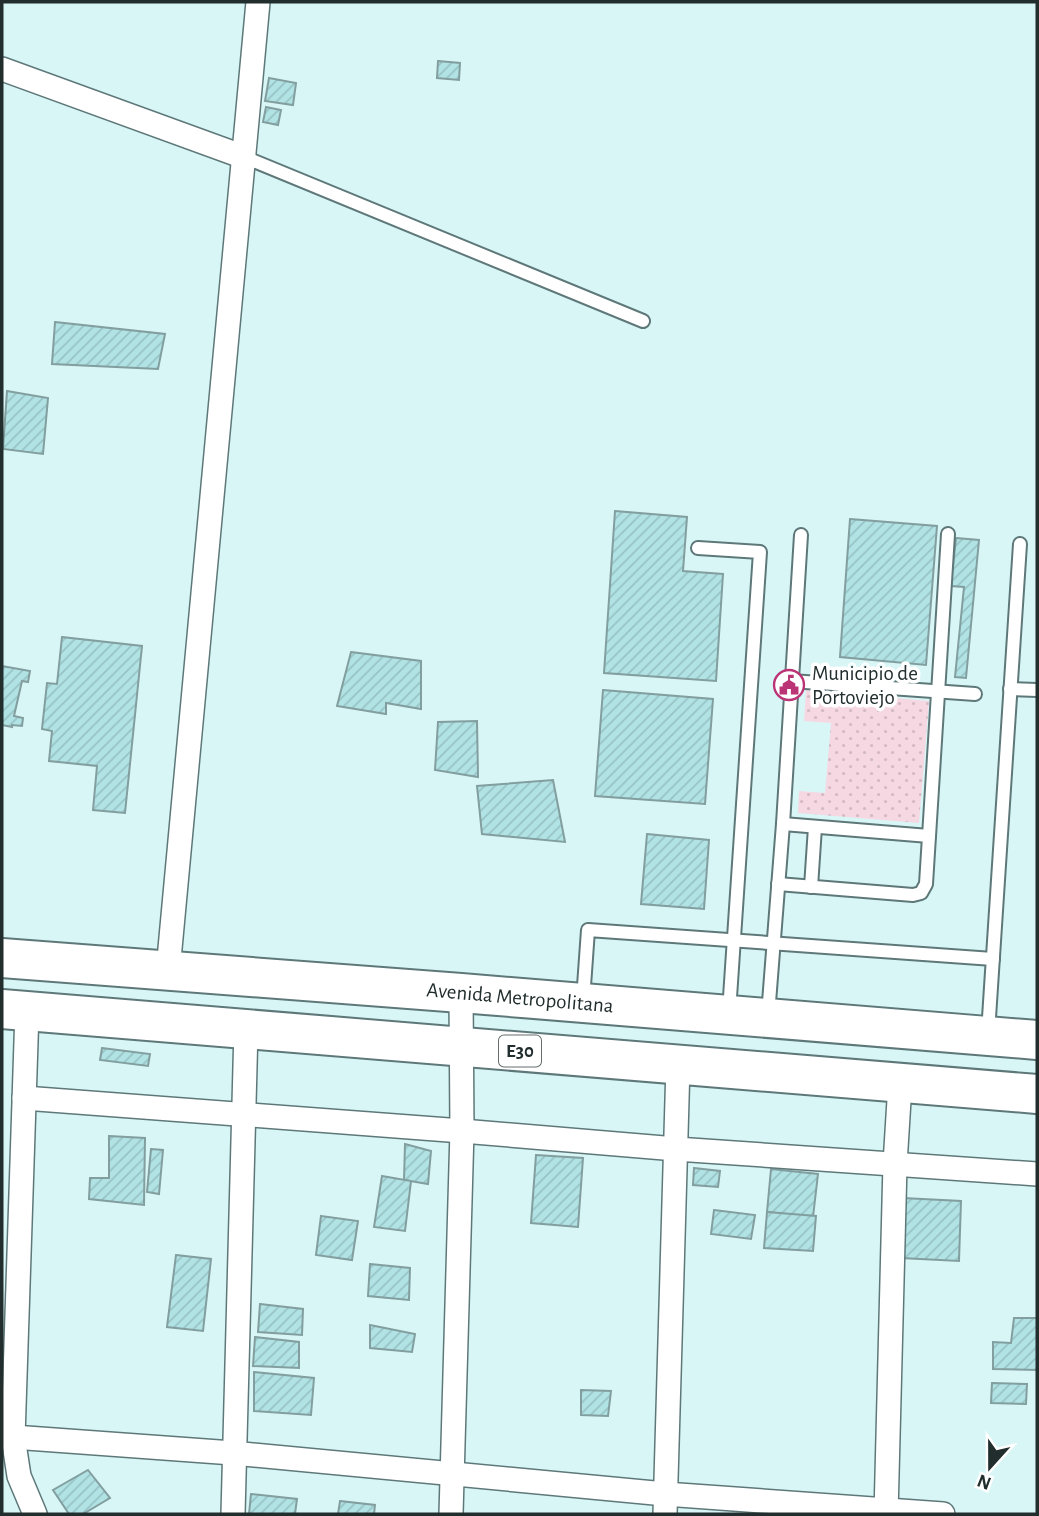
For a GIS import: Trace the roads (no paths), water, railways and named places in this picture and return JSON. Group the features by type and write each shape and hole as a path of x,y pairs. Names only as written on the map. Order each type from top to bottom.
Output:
{"highway":[{"name":"Avenida Metropolitana","path":"2,958 1037,1041"},
{"name":"E30","path":"14,1010 1037,1094"}],"street":[{"path":"168,970 258,2"},
{"path":"2,69 244,157"},
{"path":"451,1514 462,1130 461,993"},
{"path":"14,1010 24,1098 13,1437 19,1476 35,1514"},
{"path":"233,1514 246,1029"},
{"path":"665,1504 678,1065"},
{"path":"886,1512 895,1164 900,1084"},
{"path":"24,1098 1037,1174"},
{"path":"13,1437 452,1473 665,1504 943,1514"}],"lane":[{"path":"244,157 643,321"},
{"path":"778,884 913,895 921,893 926,884 948,534"},
{"path":"768,1019 801,535"},
{"path":"988,1037 1020,544"},
{"path":"698,548 760,552 729,1016"},
{"path":"791,681 975,694"},
{"path":"1010,689 1037,690"},
{"path":"783,824 929,836"},
{"path":"811,887 815,827"},
{"path":"582,1004 588,930 993,959"}],"place":[{"name":"Municipio de Portoviejo","path":"789,685"}]}
